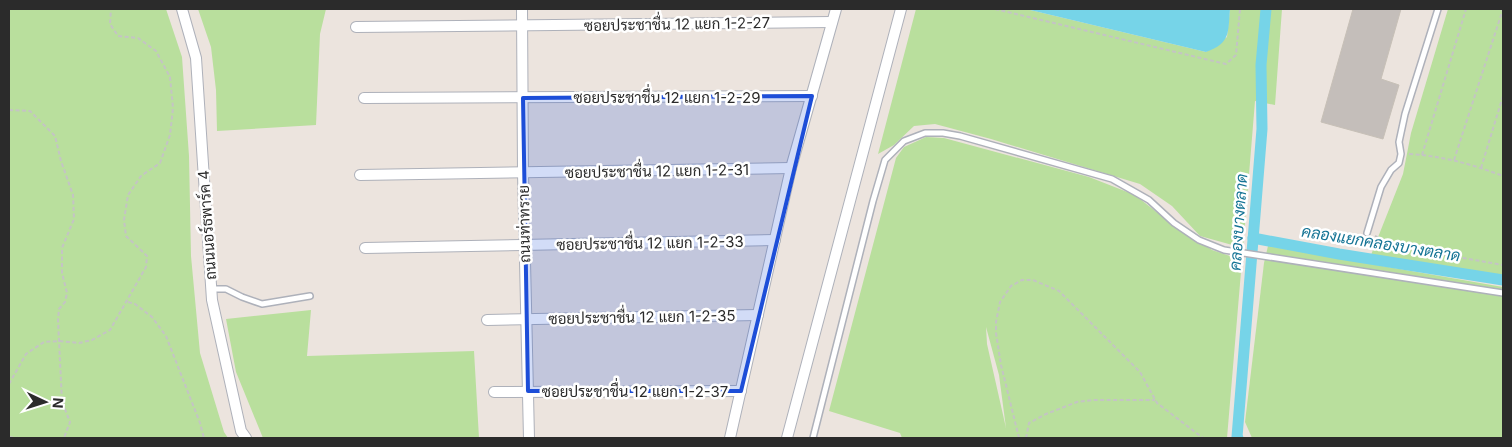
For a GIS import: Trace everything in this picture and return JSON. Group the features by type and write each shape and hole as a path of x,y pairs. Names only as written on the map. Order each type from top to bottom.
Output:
{"street":[{"name":"ถนนนอร์ธพาร์ค 4","path":"182,9 196,58 212,300 241,431 246,438"},
{"name":"ถนนท่าทราย","path":"522,9 524,246 529,438"},
{"path":"730,438 791,168 836,9"},
{"path":"787,438 901,9"},
{"name":"ซอยประชาชื่น 12 แยก 1-2-27","path":"356,27 832,22"},
{"name":"ซอยประชาชื่น 12 แยก 1-2-29","path":"364,98 812,96"},
{"name":"ซอยประชาชื่น 12 แยก 1-2-31","path":"360,175 791,168"},
{"name":"ซอยประชาชื่น 12 แยก 1-2-33","path":"365,248 775,240"},
{"name":"ซอยประชาชื่น 12 แยก 1-2-35","path":"487,320 758,316"},
{"name":"ซอยประชาชื่น 12 แยก 1-2-37","path":"494,392 741,391"}],"lane":[{"path":"1367,231 1381,187 1391,170 1399,164 1401,154 1400,142 1405,114 1438,9"},
{"path":"812,438 885,160 904,141 925,133 943,133 960,136 1112,179 1149,200 1174,222 1199,240 1224,250 1503,294"},
{"path":"211,289 226,289 262,304 310,296"}],"path":[{"path":"9,384 26,354 44,342 79,343 92,340 110,330 128,302 146,267 147,256 126,236 124,220 128,196 141,176 160,163 170,136 173,108 170,77 156,51 138,38 118,36 110,24 111,9"},
{"path":"995,9 1226,64 1236,55 1240,9"},
{"path":"1422,155 1466,9"},
{"path":"1454,160 1503,9"},
{"path":"1481,168 1503,96"},
{"path":"9,110 30,111 55,136 61,161 73,195 74,219 62,248 62,273 67,293 65,302 59,309 62,402 70,422 64,438"},
{"path":"1401,154 1436,156 1503,176"},
{"path":"1367,231 1395,246 1503,266"},
{"path":"1019,438 1001,365 996,322 1000,302 1011,286 1022,280 1033,280 1059,291 1140,372 1155,400 1203,438"},
{"path":"128,302 135,304 152,317 166,336 204,438"},
{"path":"1026,438 1029,423 1077,402 1094,400 1155,400"},
{"path":"9,437 19,438"}],"highlighted area":[{"path":"812,96 741,391 528,391 523,98"}],"green space":[{"path":"9,9 166,9 182,57 189,156 191,256 200,353 224,432 228,438 9,438"},
{"path":"198,9 326,9 320,34 316,125 217,131 216,90 211,47"},
{"path":"916,9 1026,9 1206,52 1227,37 1230,9 1282,9 1275,105 1255,101 1243,248 1200,236 1172,206 1140,184 935,124 914,126 894,145 878,154"},
{"path":"1448,9 1503,9 1503,276 1371,255 1403,174 1411,133"},
{"path":"926,137 944,138 1089,177 1135,195 1159,214 1212,250 1242,260 1227,438 902,438 900,433 829,411 896,158 904,147","holes":["986,327 999,375 1006,428 987,344"]},
{"path":"1268,246 1503,287 1503,438 1252,438 1245,422 1264,263"},
{"path":"311,310 307,356 474,351 479,438 263,438 236,372 226,319"}],"water":[{"path":"1026,9 1230,9 1227,36 1220,45 1206,52"}],"building":[{"path":"1353,9 1401,9 1381,79 1399,85 1383,139 1321,122"}],"waterway":[{"name":"คลองบางตลาด","path":"1238,438 1262,129 1261,65 1266,9"},
{"name":"คลองแยกคลองบางตลาด","path":"1253,238 1339,254 1503,280"}]}
